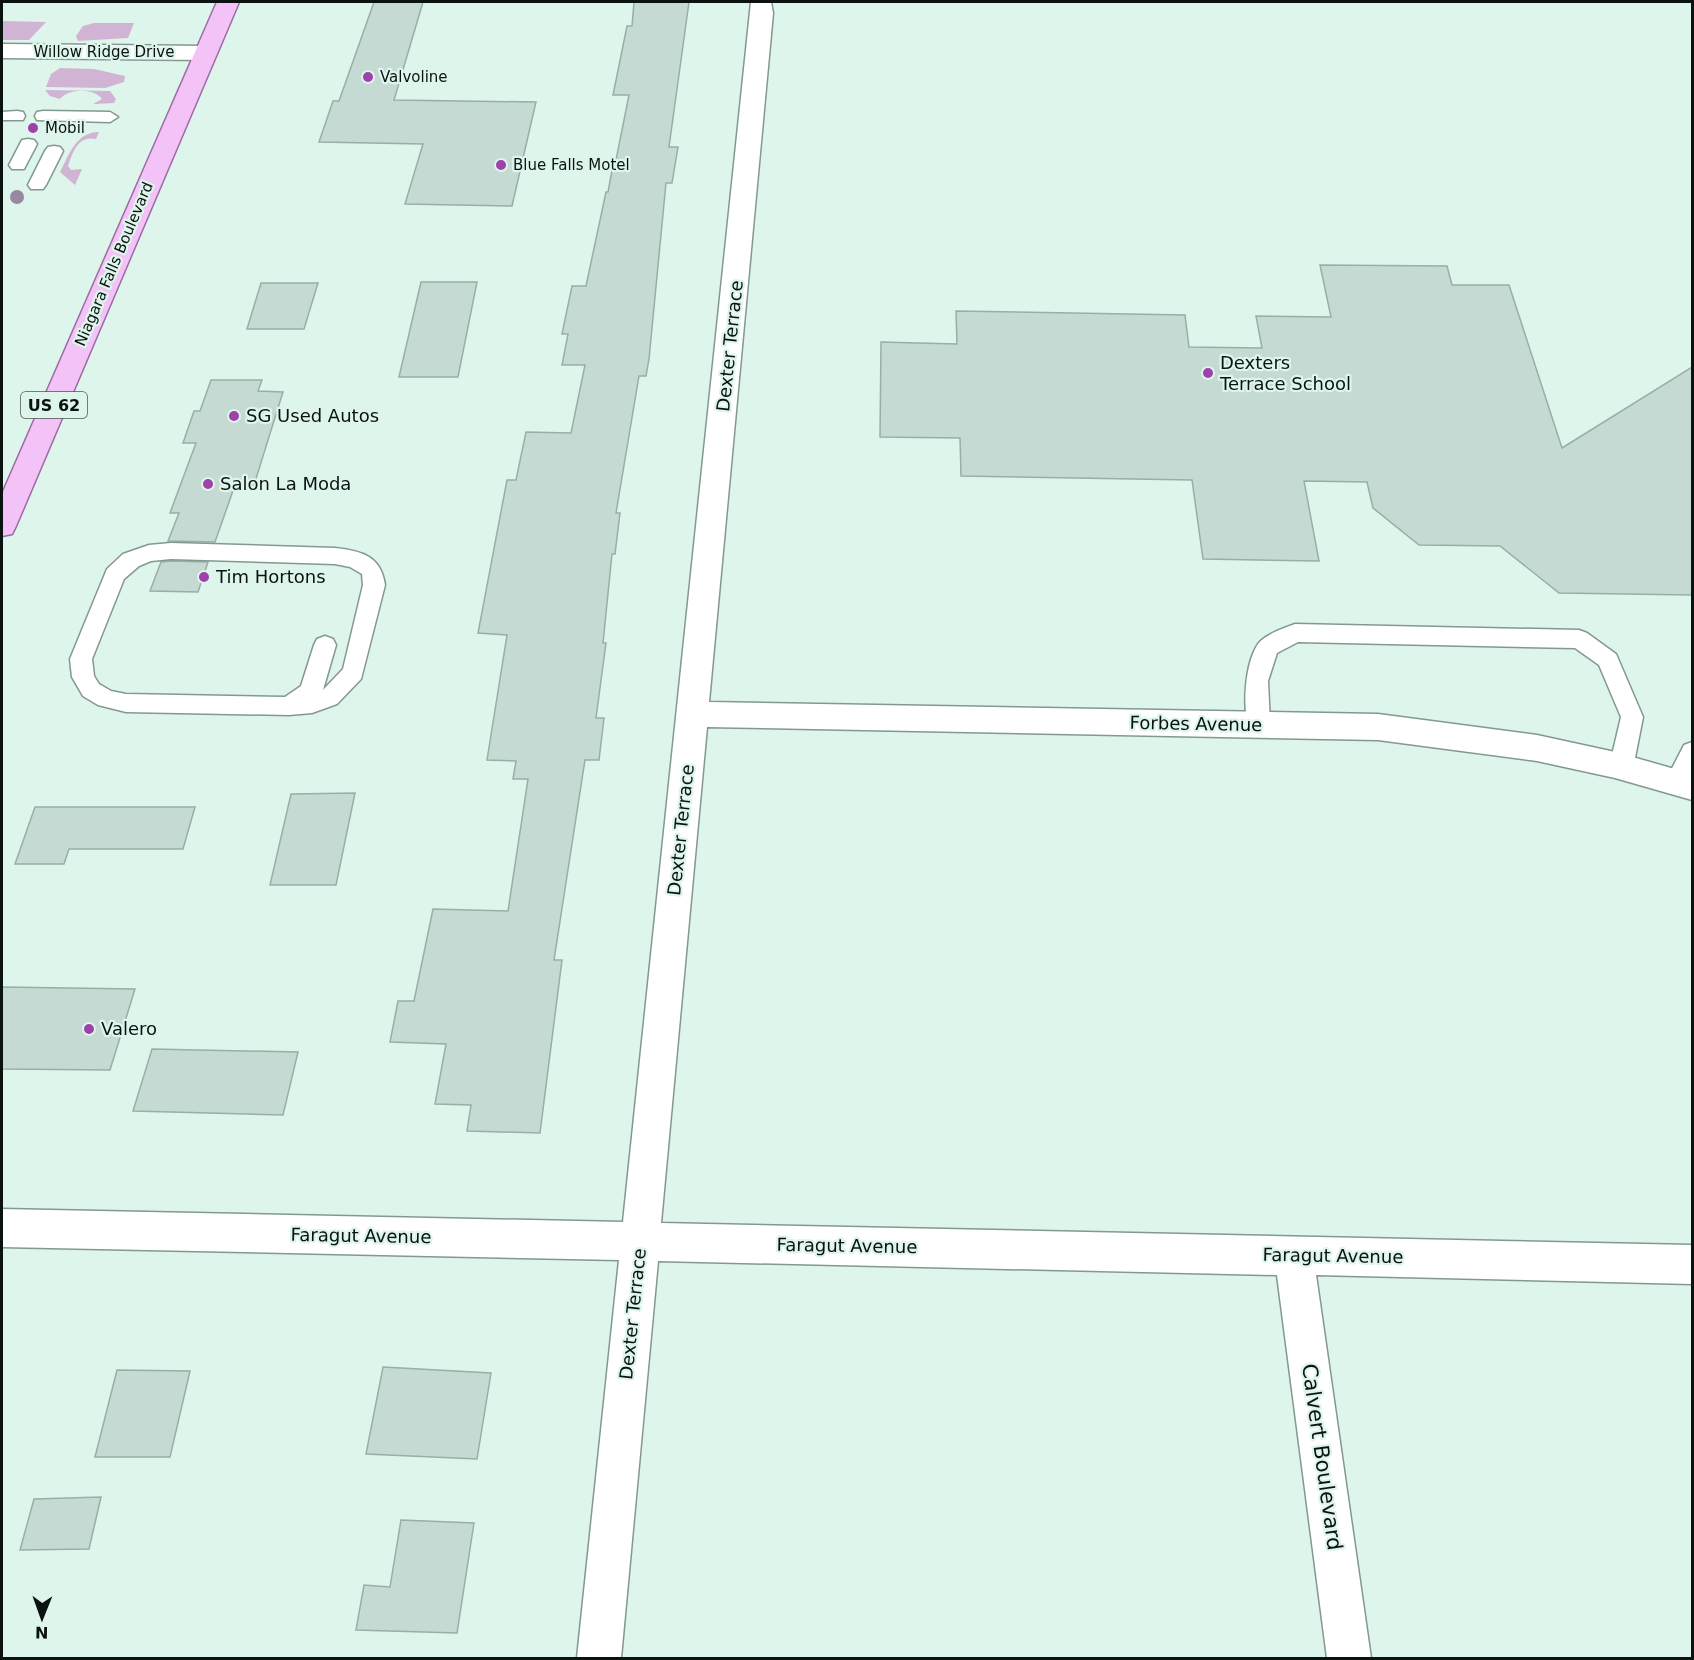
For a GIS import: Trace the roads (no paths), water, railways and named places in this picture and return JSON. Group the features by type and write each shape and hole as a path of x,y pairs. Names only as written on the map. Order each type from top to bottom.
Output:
{"main road":[{"name":"Niagara Falls Boulevard","path":"2,526 228,2"}],"street":[{"name":"Dexter Terrace","path":"599,1659 762,13 761,2"},
{"name":"Willow Ridge Drive","path":"2,51 206,53"},
{"name":"Forbes Avenue","path":"693,714 1378,727 1459,734 1542,748 1685,785"},
{"name":"Faragut Avenue","path":"2,1228 1692,1264"},
{"name":"Calvert Boulevard","path":"1294,1255 1349,1659"}],"lane":[{"path":"43,116 110,117"},
{"path":"62,134 70,117"},
{"path":"18,165 28,144"},
{"path":"37,185 54,151"},
{"path":"289,706 312,704 329,698 353,673 374,585 372,571 364,563 347,557 171,551 149,553 131,561 115,575 81,659 82,677 91,690 106,699 126,703 289,706 311,692 325,645"},
{"path":"1259,725 1257,681 1267,648 1295,633 1579,639 1608,660 1632,717 1622,768"},
{"path":"1685,785 1692,752"}],"place":[{"name":"Valvoline","path":"368,77"},
{"name":"Mobil","path":"33,128"},
{"name":"Blue Falls Motel","path":"501,165"},
{"name":"Dexters Terrace School","path":"1208,373"},
{"name":"SG Used Autos","path":"234,416"},
{"name":"Salon La Moda","path":"208,484"},
{"name":"Tim Hortons","path":"204,577"},
{"name":"Valero","path":"89,1029"}]}
